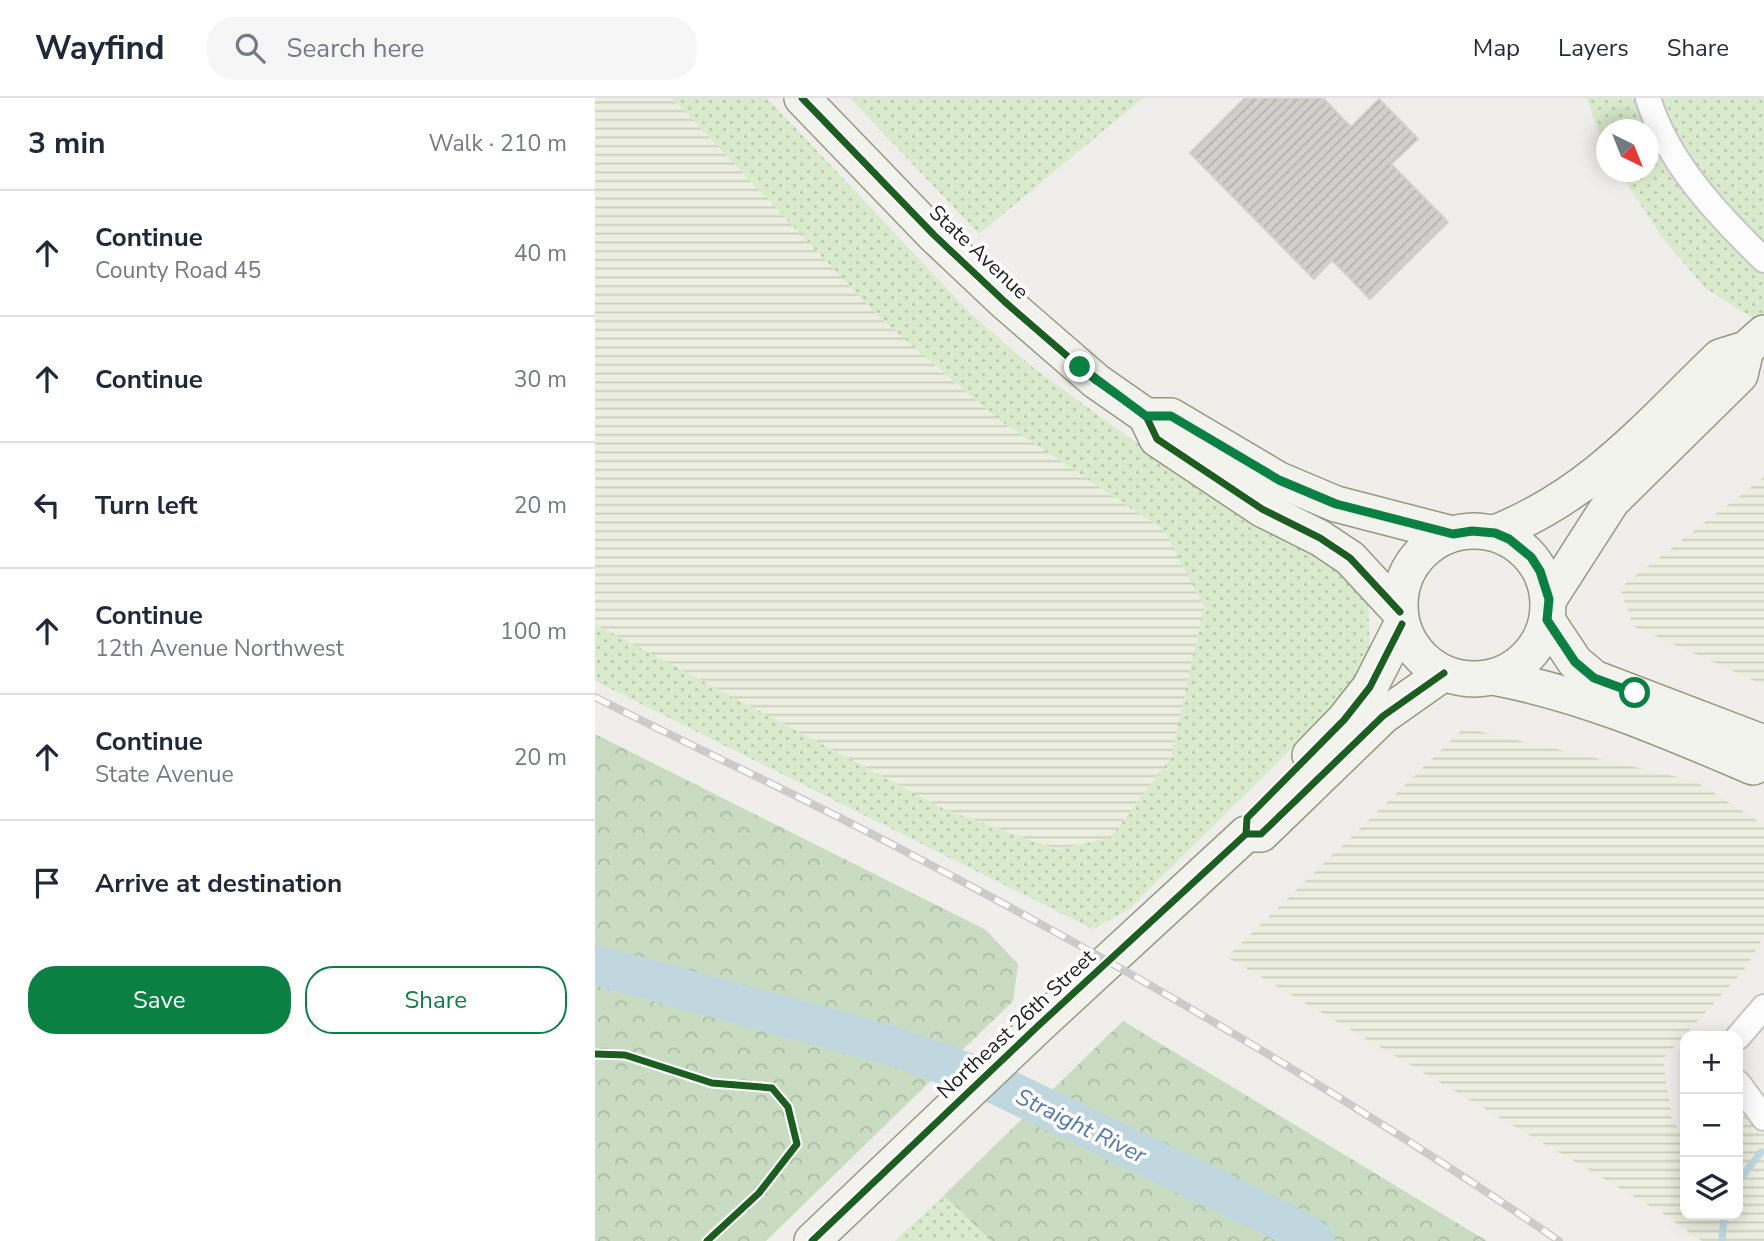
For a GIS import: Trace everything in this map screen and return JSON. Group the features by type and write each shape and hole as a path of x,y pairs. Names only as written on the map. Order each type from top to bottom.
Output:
{"main road":[{"name":"State Avenue","path":"802,98 934,235 1005,302 1096,381 1146,416"},
{"path":"1495,533 1531,519 1585,485 1720,357 1755,341"},
{"path":"1493,677 1522,662 1534,650 1548,609 1612,501 1740,375 1755,341"},
{"path":"1453,534 1336,504 1279,480 1171,416 1146,416 1157,439 1262,509 1320,538 1350,558 1401,618 1417,653 1444,673 1468,679 1493,677 1539,686 1615,711 1753,767 1764,762"},
{"path":"1401,618 1401,591 1415,560 1438,541 1453,534 1472,531 1495,533 1509,539 1531,557 1540,571 1548,609 1575,662 1594,678 1764,743"},
{"name":"Northeast 26th Street","path":"1246,834 1247,818 1344,720 1370,687 1401,618"},
{"name":"Northeast 26th Street","path":"812,1241 1039,1024 1246,834 1261,834 1402,700 1444,673"}],"street":[{"path":"1648,98 1682,167 1704,197 1764,260"},
{"path":"1743,1031 1764,1007"},
{"path":"1743,1090 1764,1118"}],"shaded area":[{"path":"595,98 672,98 878,316 999,420 1164,530 1204,606 1171,758 1111,837 1058,850 944,809 595,624"},
{"path":"1764,477 1764,685 1633,626 1620,588"},
{"path":"1464,728 1695,781 1764,825 1764,936 1744,970 1688,1031 1680,1031 1680,1040 1663,1059 1672,1121 1680,1129 1680,1220 1743,1220 1743,1118 1764,1092 1764,1241 1702,1241 1662,1213 1227,957"}],"green space":[{"path":"672,98 767,98 970,313 1031,366 1194,485 1338,562 1368,594 1370,652 1347,694 1128,910 1093,929 595,681 595,624 944,809 1057,850 1111,837 1171,758 1204,606 1164,530 999,420 878,316"},
{"path":"850,98 1143,98 979,234"},
{"path":"1587,98 1764,98 1764,325 1705,288 1662,237 1626,182 1659,182 1659,119 1596,119 1596,124"},
{"path":"595,734 986,930 1018,964 1013,1001 766,1241 595,1241"},
{"path":"1123,1021 1487,1241 991,1241 944,1195"},
{"path":"944,1195 991,1241 895,1241"}],"building":[{"path":"1245,98 1323,98 1351,127 1379,99 1418,139 1391,164 1448,222 1370,299 1332,260 1314,279 1190,153"}],"waterway":[{"name":"Straight River","path":"595,965 889,1045 985,1079 1281,1221 1315,1241"},
{"path":"1743,1175 1761,1152"},
{"path":"1722,1241 1724,1220"}],"railway":[{"path":"595,697 874,835 1161,991 1323,1087 1559,1241"}],"cycle path":[{"path":"802,98 934,235 1005,302 1096,381 1146,416 1157,439 1262,509 1320,538 1350,558 1400,612"},
{"path":"1246,834 1247,818 1344,720 1370,687 1402,624"},
{"path":"812,1241 1039,1025 1246,834 1261,834 1383,716 1444,673"},
{"path":"595,1054 625,1055 712,1083 772,1088 788,1107 797,1144 759,1193 707,1241"}],"route":[{"path":"1080,367 1146,416 1171,416 1279,480 1336,504 1453,534 1472,531 1495,533 1509,539 1531,557 1540,571 1549,599 1547,620 1575,662 1594,678 1635,693"}]}
